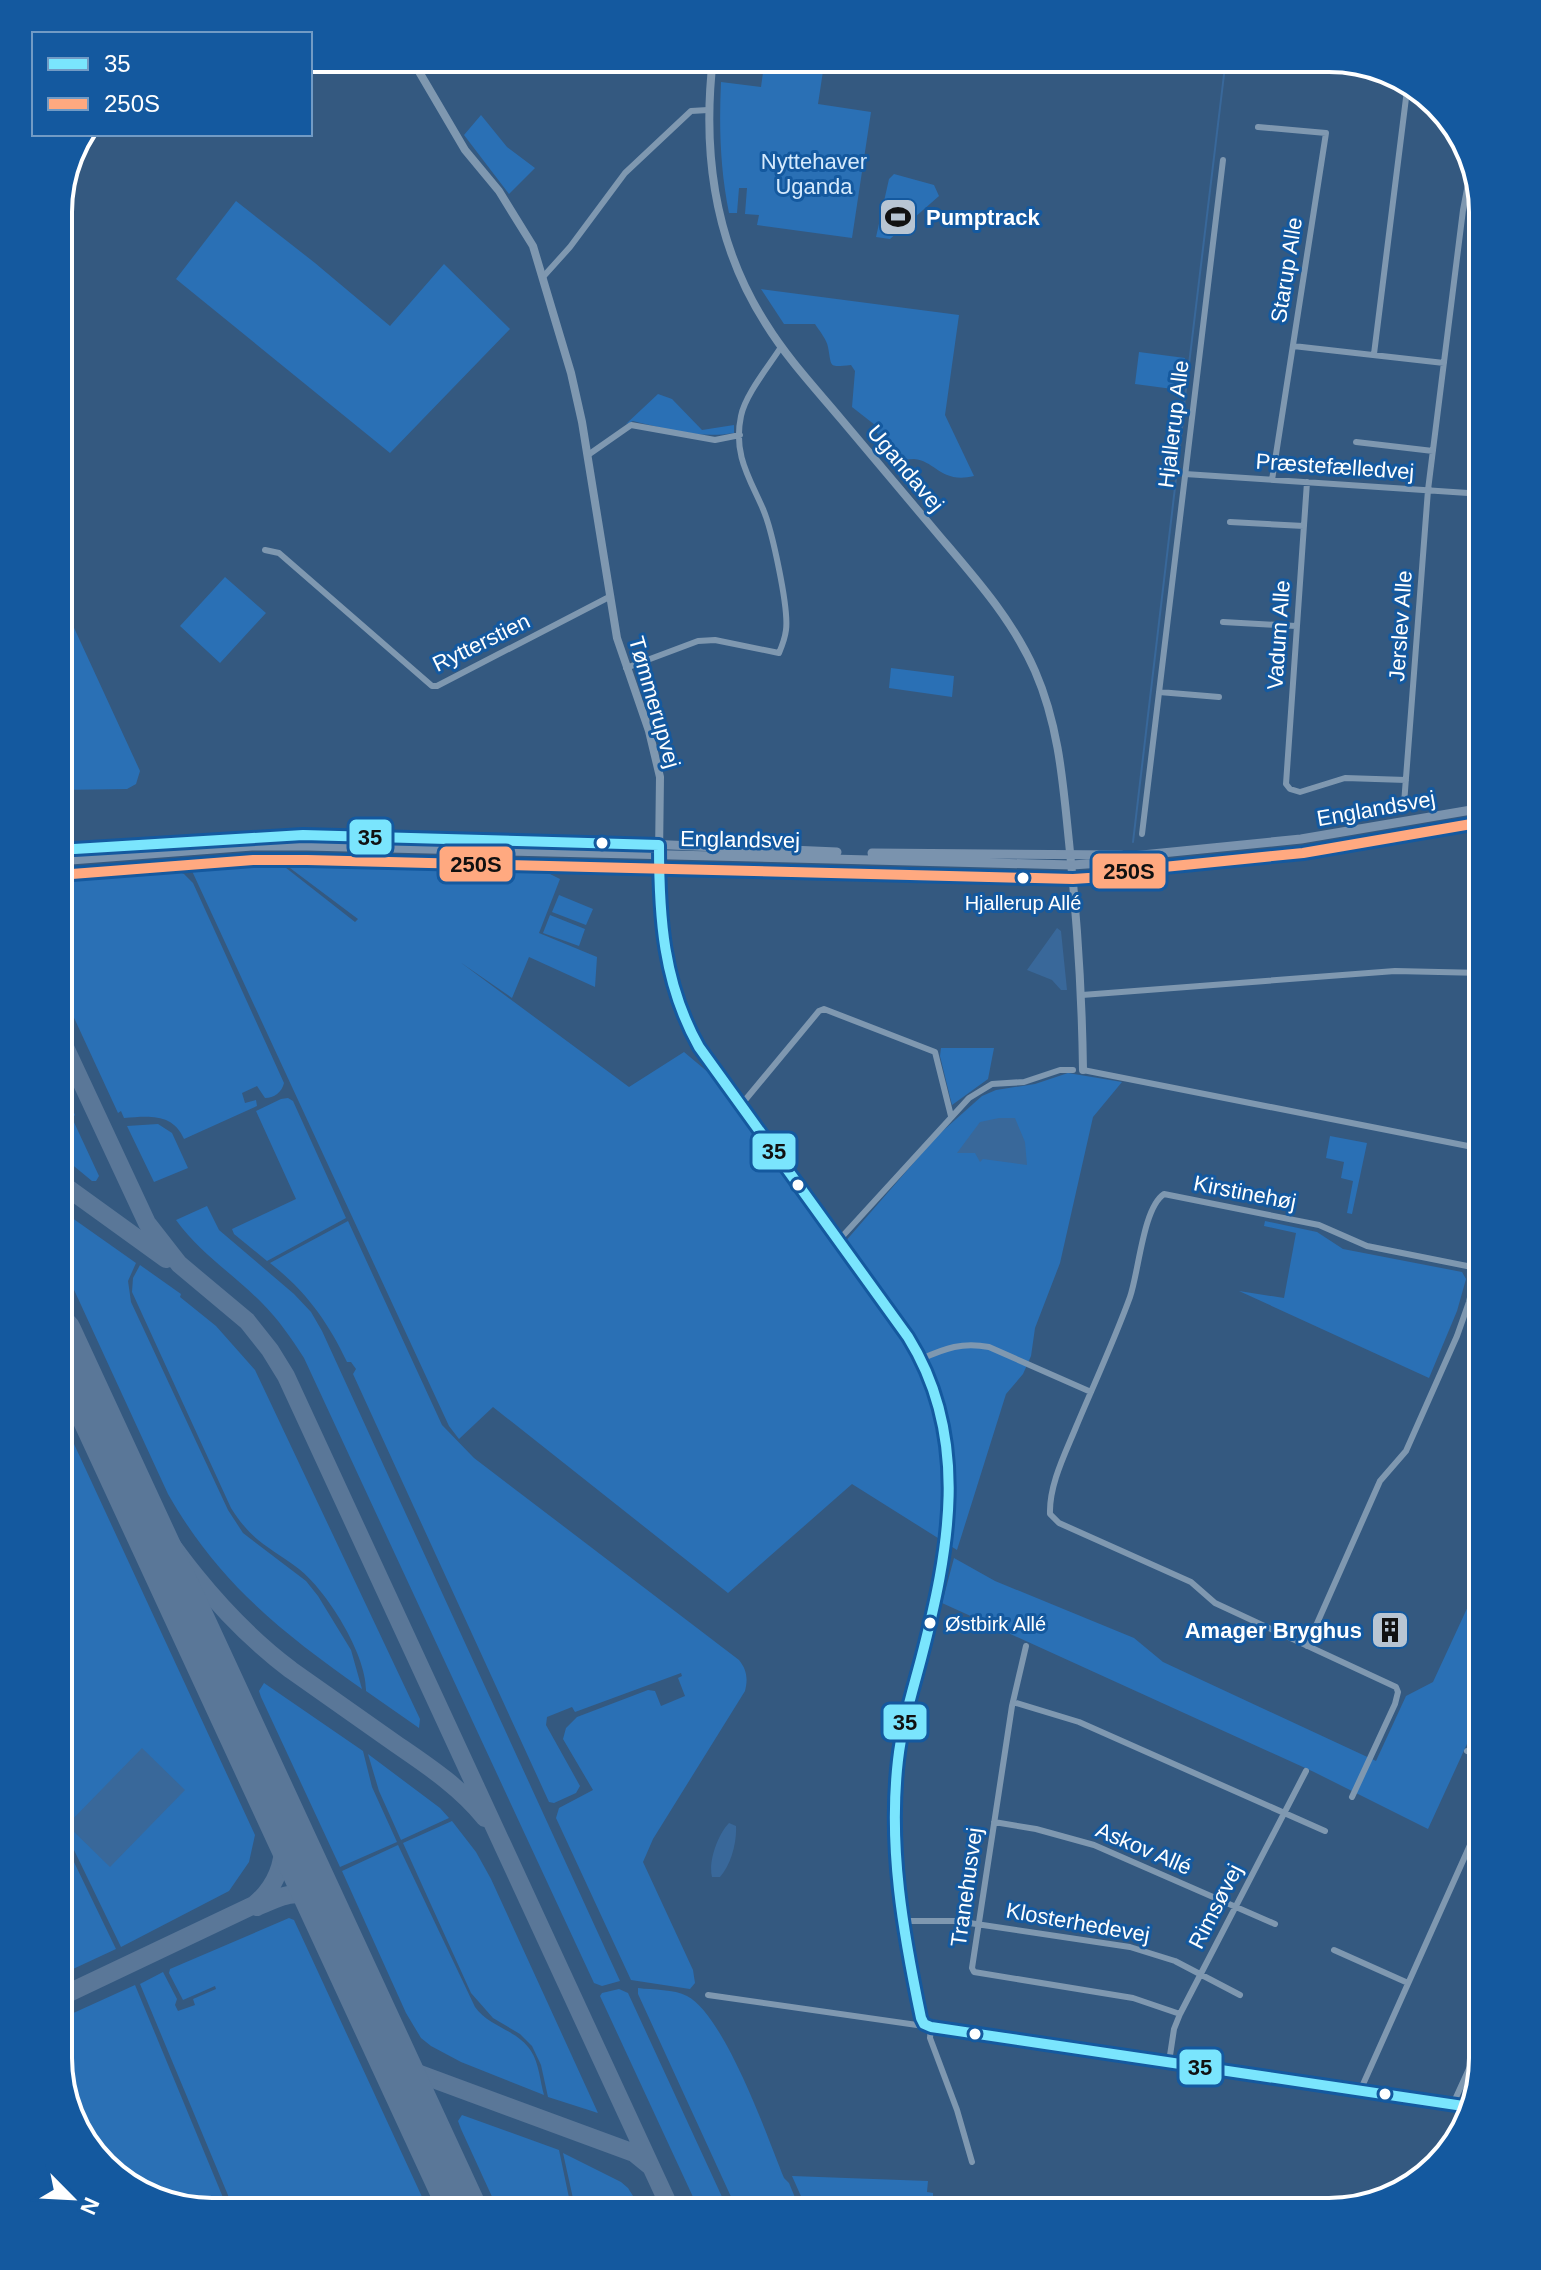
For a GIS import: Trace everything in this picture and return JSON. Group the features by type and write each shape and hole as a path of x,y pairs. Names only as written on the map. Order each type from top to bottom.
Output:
{"main road":[{"name":"Englandsvej","path":"72,849 303,835 1072,865 1301,839 1469,810"},
{"name":"Englandsvej","path":"72,860 252,846 1132,856"}],"street":[{"name":"Tømmerupvej","path":"419,72 465,150 520,222 534,250 571,373 588,455 617,638 660,777 659,850 666,951 681,1013 699,1047 893,1314 921,1359 941,1414 948,1446 952,1508 945,1556 898,1757 892,1823 901,1921 921,2018 924,2024 931,2027"},
{"name":"Ugandavej","path":"712,72 708,110 711,176 729,249 750,298 781,347 990,596 1022,645 1054,725 1060,753 1070,853"},
{"path":"1374,354 1407,96"},
{"path":"543,277 580,234 625,173 691,111 708,110"},
{"name":"Starup Alle","path":"1258,127 1326,133 1272,480"},
{"name":"Hjallerup Alle","path":"1142,834 1223,160"},
{"name":"Jerslev Alle","path":"1404,804 1428,490 1467,189"},
{"path":"1293,346 1444,363"},
{"path":"626,668 698,641 715,640 779,653 786,632 786,620 777,564 766,517 743,468 740,435 744,407 781,347"},
{"path":"588,455 631,425 715,440 740,435"},
{"path":"1356,442 1433,451"},
{"name":"Præstefælledvej","path":"1185,474 1469,493"},
{"name":"Vadum Alle","path":"1307,482 1285,778 1290,789 1300,792 1345,778 1406,780"},
{"path":"1230,522 1304,526"},
{"name":"Rytterstien","path":"265,550 279,553 432,686 611,596"},
{"path":"1223,622 1296,626"},
{"path":"1159,692 1219,697"},
{"path":"1070,853 1082,995 1083,1070 1469,1146"},
{"path":"1082,995 1395,971 1469,973"},
{"path":"741,1105 819,1011 824,1009 935,1052 951,1116"},
{"path":"839,1240 969,1098 992,1084 1024,1082 1060,1070 1073,1070"},
{"name":"Kirstinehøj","path":"1352,1797 1398,1692 1391,1684 1215,1603 1191,1582 1054,1519 1050,1514 1050,1502 1061,1464 1118,1331 1134,1285 1152,1206 1164,1194 1319,1225 1367,1246 1469,1266"},
{"path":"1307,1646 1380,1481 1406,1451 1457,1336 1469,1295"},
{"path":"921,1359 947,1347 974,1344 989,1347 1091,1392"},
{"name":"Tranehusvej","path":"1026,1646 1013,1702 972,1968 978,1975 1133,1998 1180,2014"},
{"path":"1013,1702 1079,1722 1325,1831"},
{"name":"Rimsøvej","path":"1169,2062 1174,2029 1180,2014 1306,1771"},
{"name":"Askov Allé","path":"994,1822 1036,1829 1094,1845 1275,1924"},
{"path":"1360,2091 1469,1847"},
{"name":"Klosterhedevej","path":"901,1921 979,1924 1130,1947 1166,1958 1240,1995"},
{"path":"1334,1950 1408,1983"},
{"path":"708,1995 1460,2105"},
{"path":"931,2027 930,2038 957,2110 972,2162"},
{"path":"1453,2104 1468,2070"}],"green space":[{"name":"Nyttehaver Uganda","path":"763,72 823,72 818,104 871,112 852,238 757,225 759,215 745,214 747,188 739,188 737,213 729,213 721,148 721,82 761,87"},
{"path":"481,115 507,147 535,168 509,194 464,135"},
{"name":"Pumptrack","path":"894,174 934,185 939,196 890,239 876,237 889,179"},
{"path":"236,201 390,326 444,264 510,329 390,453 176,279"},
{"path":"761,289 959,315 945,415 974,476 946,475 914,459 894,462 882,450 875,425 852,407 855,371 851,365 832,365 826,341 815,324 784,324"},
{"path":"1139,352 1185,358 1180,390 1135,384"},
{"path":"658,394 672,399 702,430 734,425 734,433 696,434 633,421 626,424"},
{"path":"225,577 266,613 220,663 180,626"},
{"path":"72,623 140,771 136,784 127,789 72,790"},
{"path":"891,668 954,676 952,697 889,688"},
{"path":"267,853 355,922 358,919 278,859 555,860 550,874 560,879 539,933 597,957 595,987 529,957 512,998 460,962 629,1087 684,1052 709,1073 837,1251 937,1136 982,1096 1068,1073 1122,1082 1093,1117 1060,1263 1035,1328 1031,1356 1023,1374 1006,1394 957,1550 852,1484 728,1593 493,1407 459,1439 449,1426 186,858"},
{"path":"167,867 184,874 193,883 284,1083 279,1092 265,1098 257,1086 242,1093 245,1103 256,1100 257,1106 184,1139 174,1124 167,1120 124,1118 121,1111 118,1113 72,1013 72,875"},
{"path":"559,895 593,909 586,925 552,912"},
{"path":"550,915 585,929 579,946 543,933"},
{"path":"941,1048 994,1048 988,1079 952,1105 940,1056"},
{"path":"288,1098 293,1101 346,1218 267,1261 232,1229 296,1199 256,1111"},
{"path":"72,1118 99,1176 92,1181 72,1165"},
{"path":"158,1124 172,1133 188,1168 154,1182 127,1126"},
{"path":"1330,1136 1367,1143 1352,1214 1347,1213 1353,1181 1341,1178 1344,1162 1326,1158"},
{"path":"207,1206 219,1230 294,1294 311,1312 322,1331 620,1981 602,1986 594,1983 304,1358 268,1309 195,1243 176,1220"},
{"path":"72,1218 136,1263 128,1281 131,1302 228,1510 243,1533 306,1581 318,1596 351,1650 362,1689 253,1603 208,1554 168,1494 72,1285"},
{"path":"348,1221 442,1425 474,1458 739,1660 744,1667 747,1679 745,1691 653,1839 643,1862 693,1970 695,1983 690,1989 631,1980 556,1818 559,1808 593,1790 563,1739 566,1728 577,1717 648,1690 655,1691 661,1706 685,1696 678,1678 682,1676 681,1673 575,1712 572,1707 547,1717 546,1725 580,1786 576,1793 554,1803 549,1802 353,1374 356,1369 351,1362 347,1362 315,1308 270,1263"},
{"path":"1265,1221 1317,1232 1343,1249 1462,1272 1466,1279 1457,1311 1429,1378 1239,1291 1284,1298 1296,1233 1264,1226"},
{"path":"140,1265 181,1294 180,1297 216,1326 255,1370 420,1719 419,1728 366,1691 365,1676 353,1642 333,1608 299,1569 254,1537 231,1508 132,1292 133,1278"},
{"path":"72,1443 255,1835 249,1862 229,1891 121,1947 72,1846"},
{"path":"954,1558 995,1581 1134,1638 1163,1662 1376,1761 1406,1696 1433,1682 1469,1604 1469,1740 1428,1829 1314,1772 942,1603"},
{"path":"264,1683 363,1751 372,1787 397,1842 340,1867 261,1697 259,1691"},
{"path":"368,1754 449,1818 401,1840 379,1791"},
{"path":"452,1821 476,1852 491,1879 598,2113 548,2097 541,2065 532,2046 520,2034 493,2018 471,1993 403,1843"},
{"path":"398,1845 475,2007 531,2051 544,2095 461,2062 431,2046 421,2038 406,2013 342,1871"},
{"path":"72,1858 116,1949 72,1969"},
{"path":"289,1918 294,1920 423,2198 229,2198 140,1984 163,1972 177,1999 175,2005 178,2011 195,2005 193,1999 216,1989 215,1986 183,2000 169,1973 170,1969"},
{"path":"135,1985 223,2198 203,2198 158,2187 113,2157 83,2112 73,2077 72,2014"},
{"path":"638,1988 687,1996 716,2027 756,2107 795,2198 732,2198 638,1994"},
{"path":"619,1989 628,1993 723,2198 694,2198 600,1996"},
{"path":"462,2115 559,2150 569,2198 493,2198 458,2121"},
{"path":"563,2153 621,2182 634,2198 573,2198"},
{"path":"792,2176 928,2181 927,2192 933,2193 933,2198 802,2198"}],"shaded area":[{"path":"1057,928 1061,931 1067,990 1061,990 1052,980 1027,970"},
{"path":"1015,1118 1025,1142 1027,1165 983,1159 980,1162 975,1153 957,1153 980,1122"},
{"path":"142,1748 185,1790 110,1867 72,1830 72,1820"},
{"path":"729,1823 736,1826 732,1853 720,1877 712,1877 715,1848"}],"waterway":[{"path":"1183,414 1224,72"},
{"path":"1133,842 1183,420"}],"taxiway":[{"path":"72,1062 147,1223 179,1264 247,1321 286,1376 666,2198"},
{"path":"72,1191 166,1259"},
{"path":"119,1466 175,1550 240,1626 291,1670 443,1778 485,1818"},
{"path":"72,1991 254,1905 277,1875 283,1852 280,1815"},
{"path":"257,1907 283,1896 299,1894 323,1907"},
{"path":"388,2047 400,2061 417,2073 634,2153 650,2166"}],"runway":[{"path":"72,1364 458,2198"}],"transit line":[{"name":"250S","path":"72,874 253,860 307,860 1073,879 1303,853 1469,824"},
{"name":"35","path":"72,849 303,835 659,845 662,924 671,974 687,1023 699,1047 908,1337 928,1375 941,1415 949,1495 946,1536 931,1618 902,1734 895,1793 896,1857 908,1954 921,2018 924,2024 931,2027"},
{"name":"35","path":"931,2027 1460,2106"}],"place":[{"name":"Pumptrack","path":"898,217"},
{"name":"Hjallerup Allé","path":"1023,878"},
{"name":"Østbirk Allé","path":"930,1623"},
{"name":"Amager Bryghus","path":"1390,1630"}]}
